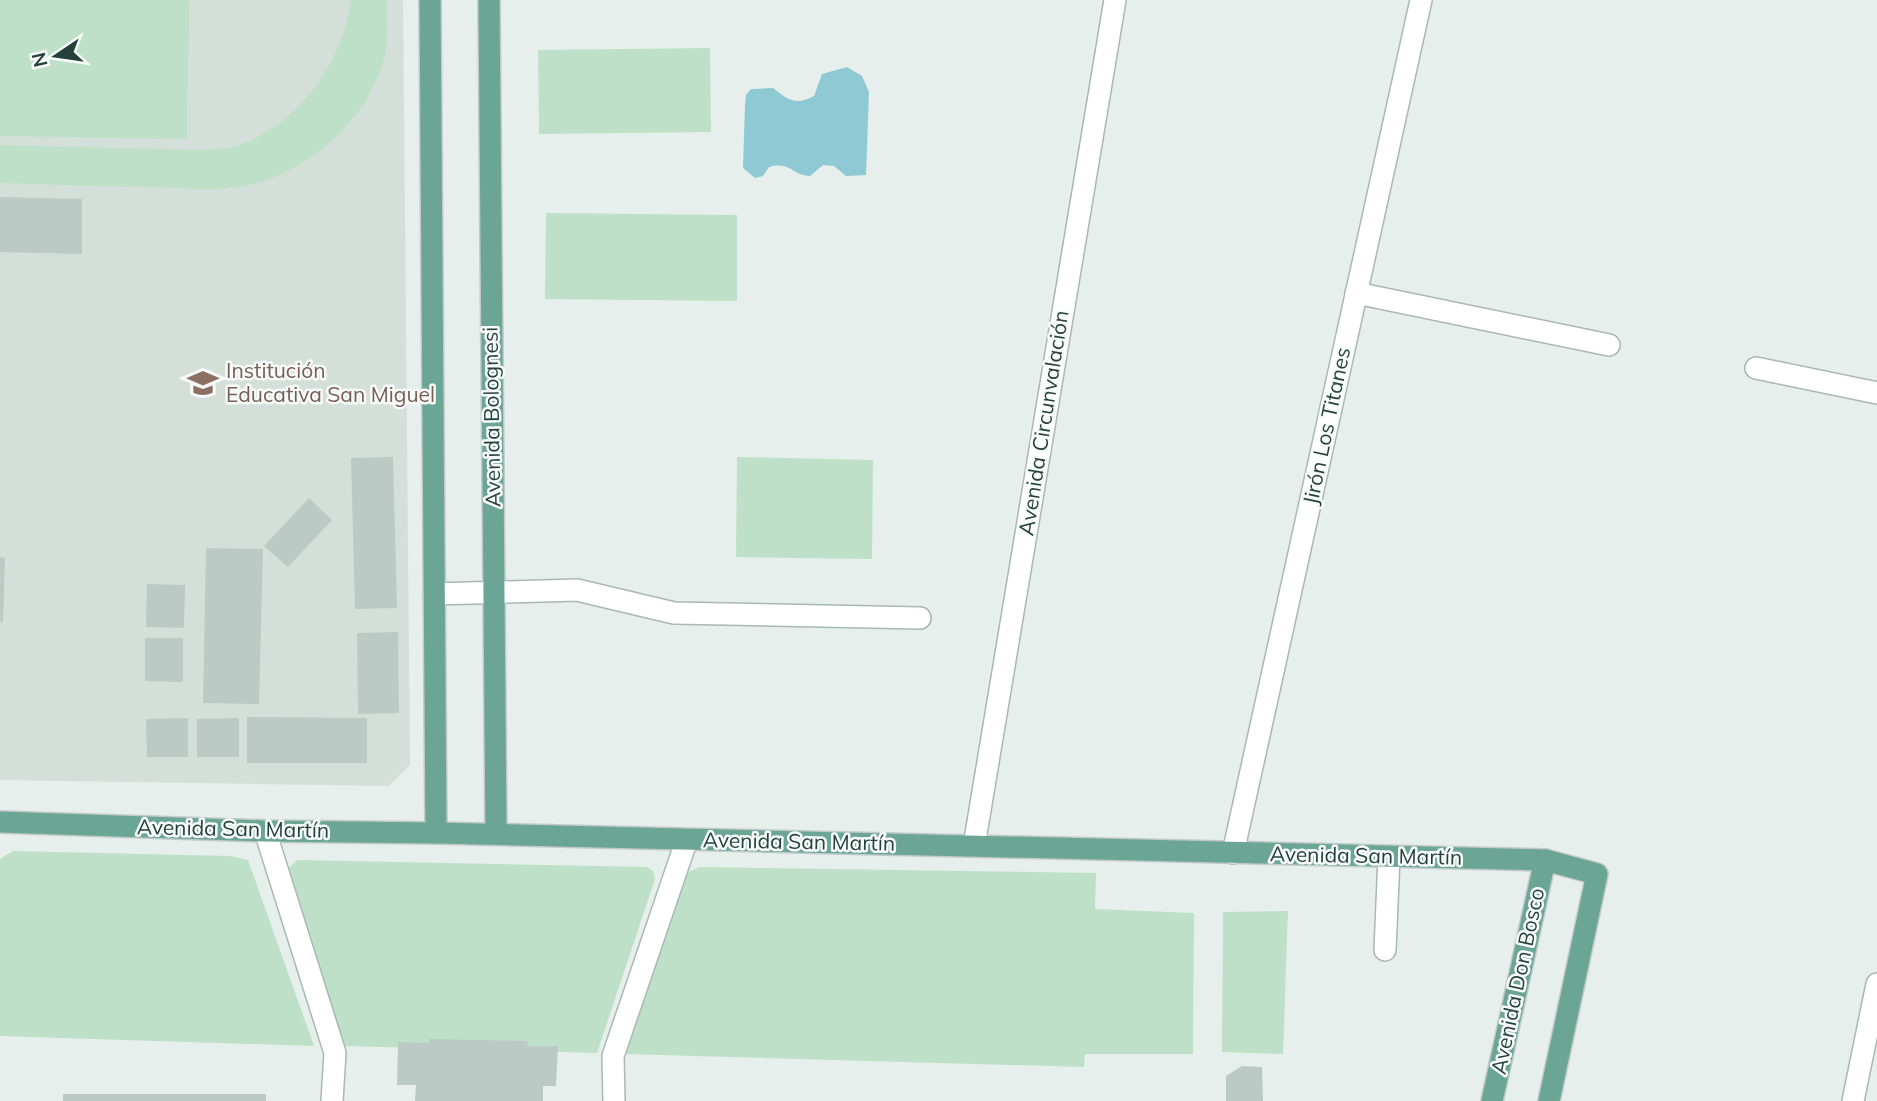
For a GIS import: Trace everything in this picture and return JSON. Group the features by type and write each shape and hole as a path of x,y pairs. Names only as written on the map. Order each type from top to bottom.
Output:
{"main road":[{"path":"430,0 436,833"},
{"name":"Avenida Bolognesi","path":"489,0 496,834"},
{"name":"Avenida San Martín","path":"0,822 265,831 496,834 1545,860 1597,874 1549,1101"},
{"name":"Avenida Don Bosco","path":"1492,1101 1545,860"}],"street":[{"name":"Avenida Circunvalación","path":"974,846 1115,0"},
{"name":"Jirón Los Titanes","path":"1233,853 1421,0"},
{"path":"1356,293 1609,345"},
{"path":"1756,368 1877,394"},
{"path":"434,594 577,590 674,613 920,618"},
{"path":"265,831 335,1053 332,1101"},
{"path":"614,1101 614,1056 687,839"},
{"path":"1385,950 1389,857"},
{"path":"1853,1101 1877,985"}],"shaded area":[{"name":"Institución Educativa San Miguel","path":"0,0 403,0 410,765 389,786 0,780"}],"green space":[{"path":"0,0 189,0 187,139 0,136"},
{"path":"351,0 387,0 384,59 377,80 353,118 338,136 301,164 261,182 220,189 0,183 0,145 203,150 232,147 259,136 298,107 314,89 338,47"},
{"path":"710,48 711,132 539,134 538,50"},
{"path":"546,213 737,215 737,301 545,299"},
{"path":"737,457 873,460 872,559 736,557"},
{"path":"13,851 230,856 248,860 314,1046 0,1036 0,859"},
{"path":"298,860 647,867 653,871 655,879 597,1053 345,1046 289,880 288,868"},
{"path":"700,867 1096,873 1095,909 1194,913 1193,1054 1085,1054 1084,1067 625,1054 688,872"},
{"path":"1288,911 1283,1054 1222,1052 1223,912"}],"water":[{"path":"847,67 862,76 869,92 866,175 846,176 834,166 823,165 810,176 787,167 776,166 769,167 763,176 755,178 743,168 746,95 751,89 773,88 788,98 802,101 814,96 822,74"}],"building":[{"path":"0,197 82,199 82,254 0,252"},
{"path":"393,457 397,608 355,609 351,458"},
{"path":"309,498 332,520 288,567 264,546"},
{"path":"206,548 263,549 259,704 203,703"},
{"path":"0,557 5,558 3,622 0,622"},
{"path":"147,584 185,585 184,628 146,627"},
{"path":"398,632 399,713 358,714 357,633"},
{"path":"145,638 183,638 183,682 145,681"},
{"path":"247,717 367,718 367,763 247,763"},
{"path":"188,718 188,757 147,757 146,719"},
{"path":"239,718 239,757 197,757 197,719"},
{"path":"429,1039 527,1041 528,1046 558,1046 556,1086 543,1086 543,1101 415,1101 416,1085 397,1085 398,1042 429,1043"},
{"path":"1242,1066 1262,1067 1263,1101 1226,1101 1226,1076"},
{"path":"63,1094 266,1094 266,1101 63,1101"}],"place":[{"name":"Institución Educativa San Miguel","path":"203,383"}]}
